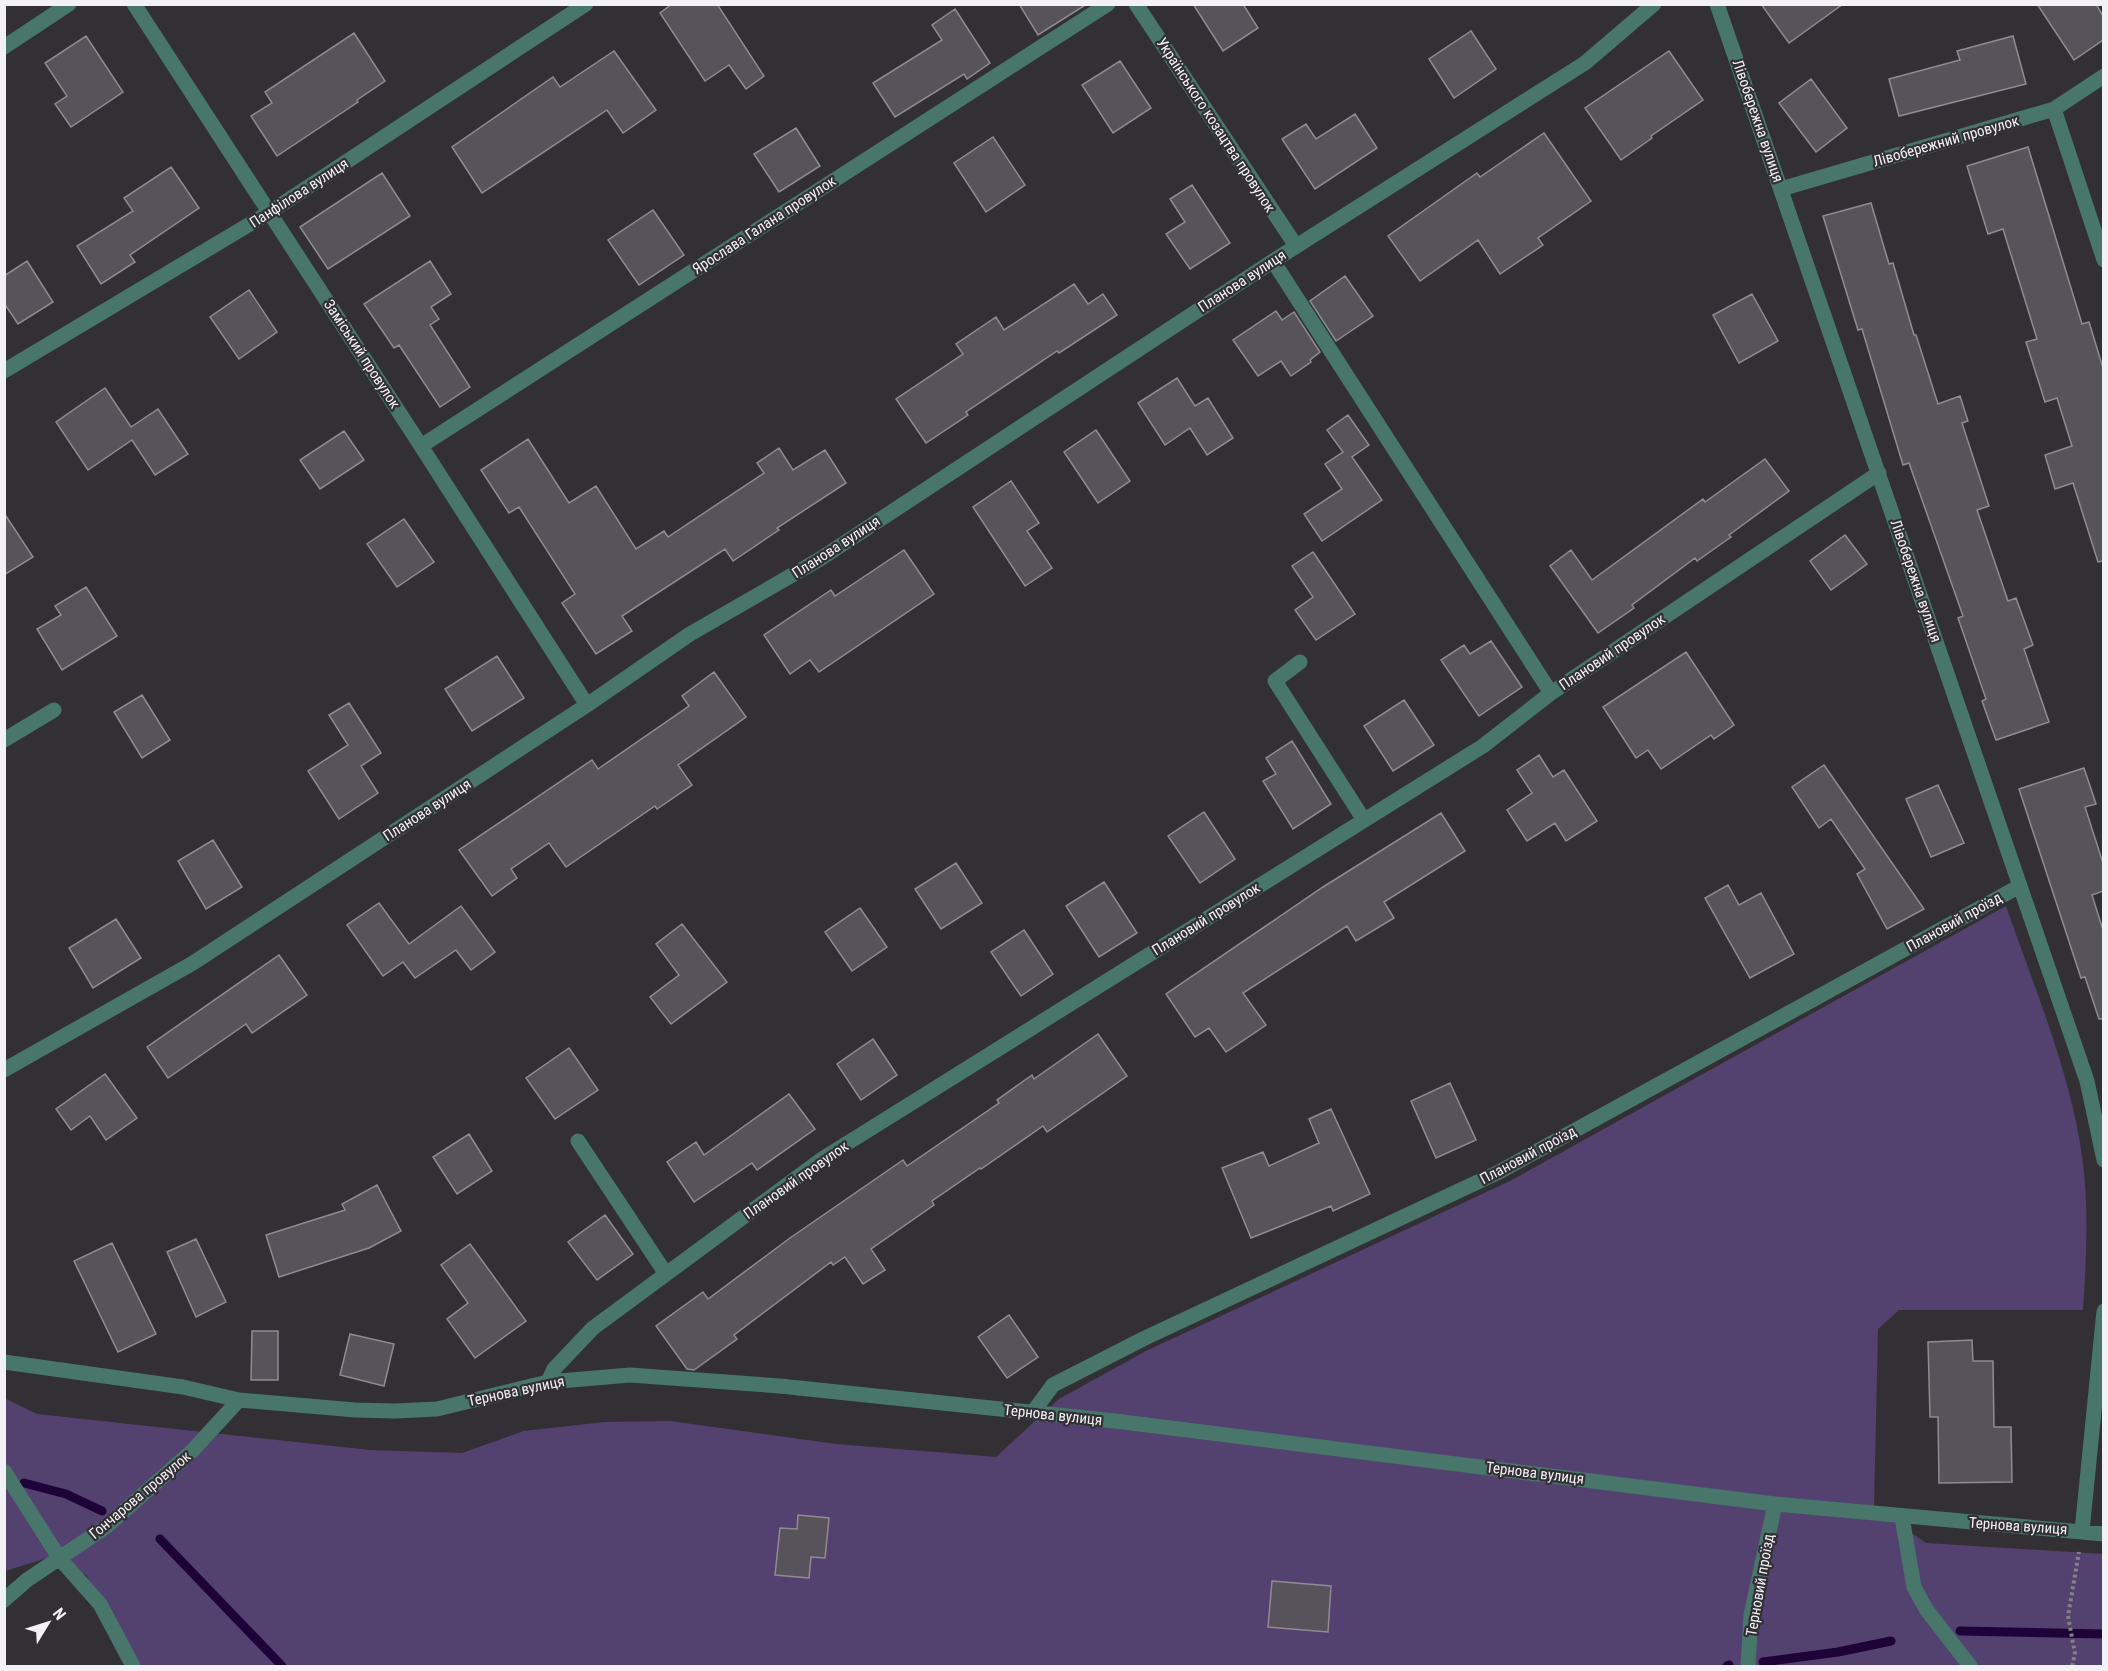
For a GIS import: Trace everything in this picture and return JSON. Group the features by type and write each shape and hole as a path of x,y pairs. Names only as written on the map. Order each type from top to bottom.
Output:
{"street":[{"path":"4,47 69,4"},
{"name":"Заміський провулок","path":"134,4 588,705"},
{"name":"Панфілова вулиця","path":"4,371 270,212 586,4"},
{"name":"Ярослава Галана провулок","path":"421,446 1108,4"},
{"name":"Українського козацтва провулок","path":"1136,4 1296,246"},
{"name":"Планова вулиця","path":"4,1070 193,963 588,705 690,634 820,559 1296,246 1585,63 1654,4"},
{"name":"Лівобережна вулиця","path":"1717,4 2087,1081 2103,1160"},
{"name":"Лівобережний провулок","path":"1781,189 2054,109 2103,76"},
{"path":"2054,109 2103,260"},
{"path":"1273,261 1551,693"},
{"name":"Плановий провулок","path":"548,1382 554,1369 593,1328 822,1159 1483,746 1551,693 1879,473"},
{"path":"1300,662 1275,681 1364,820"},
{"path":"4,740 54,710"},
{"name":"Плановий проїзд","path":"1033,1412 1053,1385 1145,1338 1499,1172 2020,886"},
{"path":"578,1141 666,1274"},
{"path":"2082,1531 2103,1311"},
{"name":"Тернова вулиця","path":"4,1362 183,1386 238,1400 394,1412 437,1409 548,1382 630,1375 780,1386 1033,1412 1316,1445 1775,1504 2103,1534"},
{"name":"Гончарова провулок","path":"4,1600 27,1580 107,1526 201,1442 238,1400"},
{"path":"4,1471 60,1559 100,1604 133,1666"},
{"name":"Терновий проїзд","path":"1748,1666 1751,1615 1775,1504"},
{"path":"1902,1517 1914,1587 1926,1609 1970,1666"}],"path":[{"path":"2072,1666 2075,1654 2068,1616 2077,1573 2082,1531"}],"shaded area":[{"path":"2006,906 2062,1066 2078,1132 2086,1200 2083,1310 1899,1310 1878,1329 1874,1507 1926,1543 2103,1554 2103,1666 132,1666 86,1575 47,1558 5,1571 4,1398 37,1414 370,1450 462,1453 524,1431 605,1422 670,1421 836,1444 996,1457 1059,1399 1146,1351 1510,1181"}],"building":[{"path":"672,4 717,4 764,76 746,89 729,65 705,81 660,13"},
{"path":"1019,4 1087,4 1038,35"},
{"path":"1193,4 1243,4 1258,28 1223,51"},
{"path":"1761,4 1843,4 1789,43"},
{"path":"2037,4 2096,4 2103,16 2103,40 2074,60"},
{"path":"955,9 990,63 967,79 964,74 895,117 873,83 942,40 932,25"},
{"path":"1471,31 1496,69 1454,98 1429,59"},
{"path":"354,33 385,81 357,100 358,102 277,156 251,116 272,103 265,92"},
{"path":"86,36 123,92 71,127 55,104 67,96 45,63"},
{"path":"2013,36 2026,84 1899,116 1889,79 1960,60 1957,51"},
{"path":"614,51 656,110 623,133 607,110 482,193 452,147 553,77 560,87"},
{"path":"1669,51 1703,100 1621,160 1585,108"},
{"path":"1120,61 1151,108 1113,133 1082,85"},
{"path":"1811,79 1847,128 1816,152 1779,103"},
{"path":"1355,114 1377,148 1315,189 1282,139 1306,124 1316,139"},
{"path":"796,128 820,166 779,192 754,154"},
{"path":"1544,133 1591,201 1538,238 1543,245 1500,274 1478,240 1420,281 1388,236 1477,173 1480,177"},
{"path":"993,137 1025,185 986,212 954,163"},
{"path":"2028,147 2082,324 2089,322 2103,368 2103,561 2098,562 2073,483 2055,489 2045,455 2072,446 2057,398 2045,402 2026,342 2037,339 2003,229 1988,234 1967,166"},
{"path":"171,167 199,208 130,255 135,262 101,284 77,246 133,211 124,198"},
{"path":"382,173 410,216 328,269 300,227"},
{"path":"1192,185 1230,243 1190,269 1166,234 1185,222 1170,199"},
{"path":"1871,203 1889,264 1893,263 1914,335 1916,335 1938,404 1960,396 1968,421 1962,423 1989,506 1977,510 2008,601 2016,598 2033,645 2024,649 2049,722 1996,740 1982,701 1986,699 1958,618 1963,616 1909,463 1903,465 1862,329 1858,330 1823,216"},
{"path":"653,210 684,255 639,285 608,240"},
{"path":"27,261 53,302 18,324 4,303 4,276"},
{"path":"430,261 451,294 431,307 439,319 430,325 470,387 440,407 399,345 394,348 364,304"},
{"path":"1345,276 1373,316 1336,341 1310,301"},
{"path":"1074,284 1088,304 1103,294 1117,315 1059,353 1057,351 966,412 968,415 926,443 896,399 963,354 956,344 996,317 1004,330"},
{"path":"249,290 277,332 239,359 210,317"},
{"path":"1752,294 1778,341 1739,363 1713,315"},
{"path":"1276,311 1282,320 1294,312 1320,352 1310,360 1311,362 1291,376 1281,361 1258,376 1233,340"},
{"path":"1177,378 1195,406 1208,398 1233,438 1207,455 1190,428 1165,445 1138,403"},
{"path":"105,388 131,427 158,409 188,454 155,475 132,440 88,470 56,422"},
{"path":"1348,415 1369,445 1352,457 1382,500 1322,541 1304,514 1342,489 1325,464 1343,452 1327,430"},
{"path":"1096,430 1130,481 1098,503 1064,452"},
{"path":"344,431 364,460 320,489 300,460"},
{"path":"528,439 569,503 596,486 636,549 664,531 668,537 764,473 757,463 779,448 793,470 825,450 846,483 777,528 779,530 733,561 725,549 622,616 632,631 596,654 562,603 575,594 519,507 509,513 481,470"},
{"path":"1765,459 1789,491 1729,535 1731,537 1697,561 1695,558 1632,605 1634,608 1598,633 1550,566 1571,550 1592,580 1703,499 1705,502"},
{"path":"1011,481 1039,523 1027,531 1052,568 1025,586 973,507"},
{"path":"4,513 33,557 4,575"},
{"path":"404,519 434,562 397,587 367,544"},
{"path":"1845,535 1867,564 1831,590 1810,561"},
{"path":"904,550 934,594 819,672 810,660 790,674 764,635 831,590 835,596"},
{"path":"1313,552 1355,614 1316,640 1295,610 1313,597 1292,566"},
{"path":"86,587 117,636 62,670 37,629 61,615 55,606"},
{"path":"1491,641 1522,687 1479,716 1441,660 1464,645 1470,654"},
{"path":"1686,652 1734,725 1714,739 1711,735 1661,769 1648,750 1636,758 1603,707"},
{"path":"497,656 524,698 472,731 445,689"},
{"path":"714,672 746,717 678,765 692,785 657,809 655,806 566,867 549,843 511,869 517,878 492,896 459,850 592,760 598,769 689,706 682,696"},
{"path":"142,695 170,740 142,758 114,712"},
{"path":"1404,700 1434,745 1393,771 1364,726"},
{"path":"349,703 381,753 361,766 378,793 339,819 308,771 348,745 329,715"},
{"path":"1292,741 1331,804 1293,829 1263,781 1276,774 1266,758"},
{"path":"1539,755 1553,777 1564,770 1597,821 1566,841 1555,823 1527,841 1507,810 1532,793 1517,770"},
{"path":"1824,765 1924,909 1887,929 1857,874 1865,869 1831,819 1819,828 1792,787"},
{"path":"2084,768 2096,804 2085,807 2103,863 2103,891 2092,895 2103,930 2103,1019 2099,1019 2085,977 2081,978 2019,789"},
{"path":"1938,785 1964,843 1931,857 1906,799"},
{"path":"1204,812 1235,859 1200,883 1168,836"},
{"path":"1441,813 1465,851 1384,902 1394,918 1356,941 1347,926 1243,993 1266,1025 1226,1052 1209,1028 1195,1037 1166,994 1323,887"},
{"path":"213,840 242,887 206,909 178,861"},
{"path":"956,863 982,903 941,929 915,889"},
{"path":"1104,882 1137,933 1099,957 1066,906"},
{"path":"1728,885 1739,905 1761,893 1794,954 1750,978 1705,898"},
{"path":"379,903 409,944 461,906 495,952 471,970 456,950 415,978 403,962 383,976 347,925"},
{"path":"860,908 887,947 852,971 825,932"},
{"path":"116,919 141,958 93,988 69,948"},
{"path":"682,924 727,982 671,1024 650,997 679,975 656,944"},
{"path":"1024,930 1053,974 1021,996 991,952"},
{"path":"279,955 307,995 252,1033 246,1024 168,1078 147,1047"},
{"path":"1098,1034 1127,1076 1047,1132 1043,1126 980,1168 932,1201 934,1205 871,1249 885,1270 863,1284 845,1257 833,1265 831,1262 734,1335 737,1339 694,1370 687,1369 656,1326 703,1292 708,1299 790,1238 903,1160 907,1166 999,1103 997,1100 1032,1075 1034,1079"},
{"path":"873,1039 897,1075 861,1100 837,1064"},
{"path":"569,1048 598,1090 555,1119 526,1078"},
{"path":"105,1074 137,1118 106,1140 90,1116 71,1130 56,1109"},
{"path":"1450,1083 1476,1140 1436,1158 1411,1101"},
{"path":"789,1094 815,1129 757,1170 752,1163 694,1202 667,1162 696,1142 704,1155"},
{"path":"1331,1109 1370,1194 1333,1211 1331,1206 1251,1238 1222,1168 1263,1152 1269,1166 1319,1143 1309,1119"},
{"path":"469,1134 492,1171 457,1194 433,1157"},
{"path":"377,1185 401,1231 369,1248 279,1277 266,1235 345,1210 342,1204"},
{"path":"605,1215 633,1254 597,1280 568,1242"},
{"path":"196,1239 226,1302 196,1317 167,1252"},
{"path":"112,1243 156,1334 118,1352 74,1261"},
{"path":"470,1244 526,1321 475,1358 447,1319 468,1303 441,1265"},
{"path":"1009,1315 1038,1357 1007,1378 978,1337"},
{"path":"252,1331 278,1331 278,1380 251,1380"},
{"path":"350,1334 394,1344 384,1386 340,1375"},
{"path":"1972,1340 1973,1361 1993,1361 1994,1427 2011,1427 2012,1482 1939,1483 1938,1417 1930,1417 1928,1342"},
{"path":"798,1515 829,1518 825,1558 811,1557 809,1578 775,1575 780,1528 797,1529"},
{"path":"1272,1581 1331,1586 1328,1632 1268,1627"}],"waterway":[{"path":"24,1483 66,1494 102,1511"},
{"path":"160,1539 282,1666"},
{"path":"1960,1631 2104,1634"},
{"path":"1763,1662 1838,1652 1891,1641"}]}
